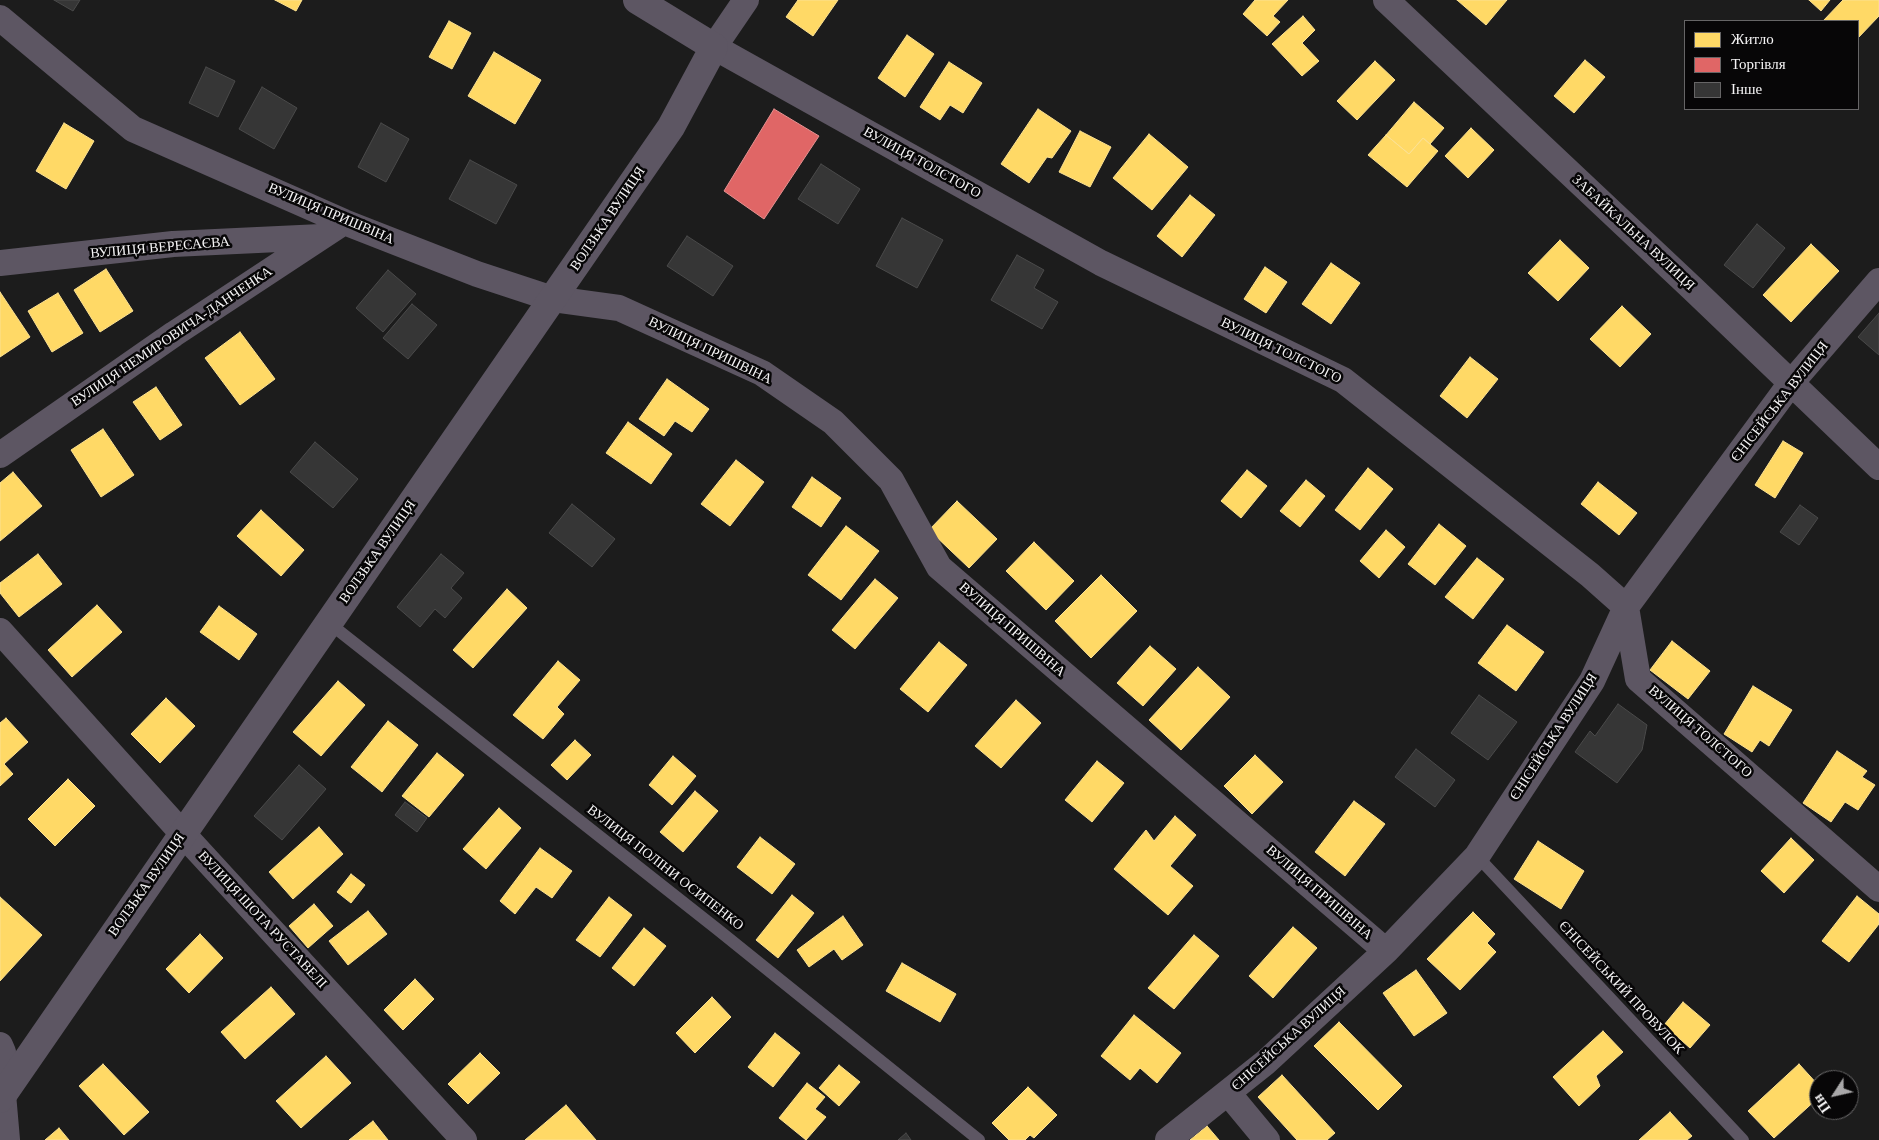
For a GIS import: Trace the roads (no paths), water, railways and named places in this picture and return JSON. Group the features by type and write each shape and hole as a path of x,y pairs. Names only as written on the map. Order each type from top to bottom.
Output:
{"street":[{"name":"ВУЛИЦЯ ТОЛСТОГО","path":"637,0 714,47 1101,263 1343,380 1590,576 1626,608 1638,679 1879,889"},
{"name":"ВОЛЗЬКА ВУЛИЦЯ","path":"2,1096 671,127 714,47 746,0"},
{"name":"ЗАБАЙКАЛЬНА ВУЛИЦЯ","path":"1386,0 1879,467"},
{"name":"ВУЛИЦЯ ПРИШВІНА","path":"0,18 133,129 344,222 477,274 553,299 619,308 762,373 833,422 891,480 939,567 1386,951"},
{"name":"ВУЛИЦЯ НЕМИРОВИЧА-ДАНЧЕНКА","path":"0,455 174,334 344,222"},
{"name":"ВУЛИЦЯ ВЕРЕСАЄВА","path":"0,263 173,244 321,237"},
{"name":"ЄНІСЕЙСЬКА ВУЛИЦЯ","path":"1168,1140 1266,1062 1386,951 1477,856 1592,681 1626,608 1791,383 1879,281"},
{"name":"ВУЛИЦЯ ШОТА РУСТАВЕЛІ","path":"0,632 464,1140"},
{"path":"0,1046 3,1052 2,1096 6,1140"},
{"path":"1228,1093 1267,1140"}],"lane":[{"name":"ВУЛИЦЯ ПОЛІНИ ОСИПЕНКО","path":"329,623 718,929 978,1140"},
{"name":"ЄНІСЕЙСЬКИЙ ПРОВУЛОК","path":"1477,856 1743,1140"}]}
